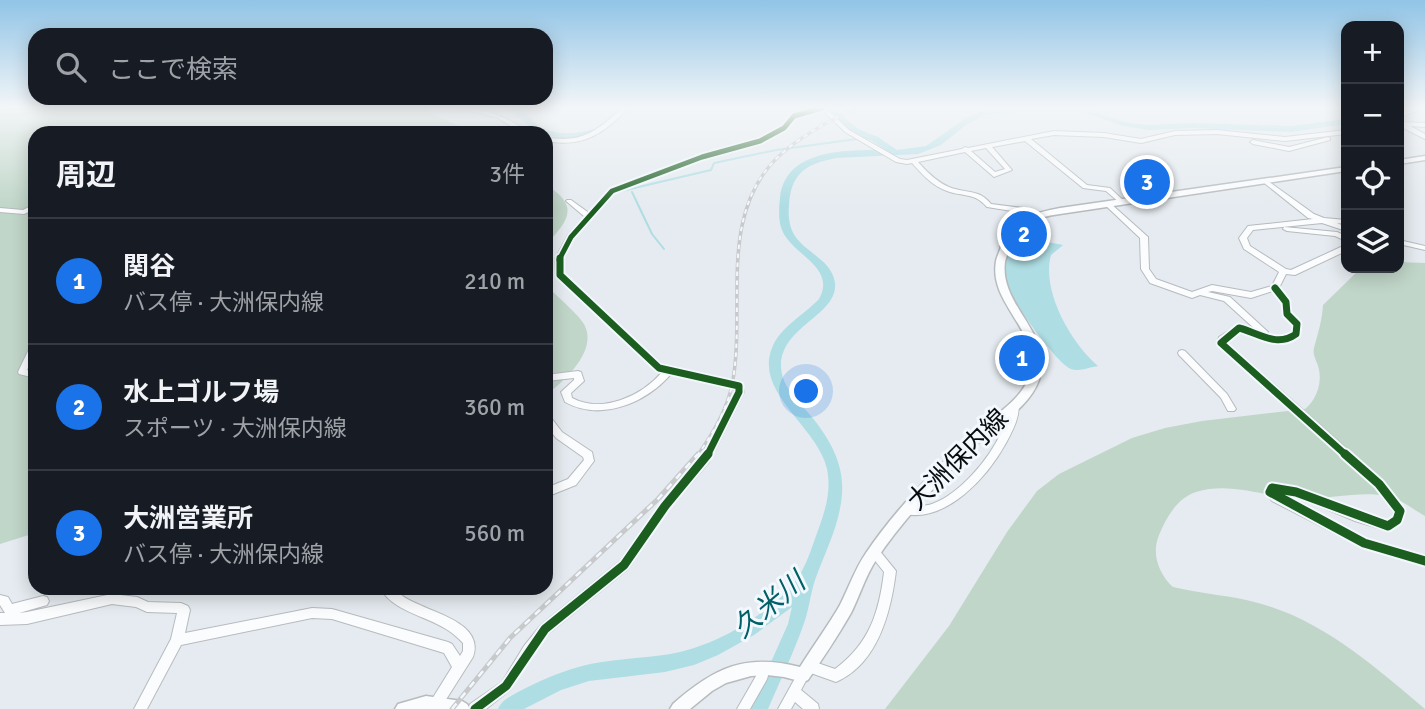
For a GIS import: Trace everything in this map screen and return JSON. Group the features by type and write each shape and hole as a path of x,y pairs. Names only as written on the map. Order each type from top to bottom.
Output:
{"main road":[{"path":"1404,160 1425,158"},
{"path":"1032,217 1341,170"},
{"name":"大洲保内線","path":"801,671 845,611 862,571 908,511 948,466 1015,404 1033,382 1038,366 1027,330 999,283 998,261 1013,230 1032,217"},
{"path":"678,709 728,672 765,669 801,671"},
{"path":"403,709 435,704 462,709"}],"street":[{"path":"560,141 578,141"},
{"path":"475,709 506,687 528,650 545,629 624,565 718,439 734,406 739,386 668,371 648,358 559,275 559,259 571,237 612,191 702,157 760,141"},
{"path":"867,141 894,158 915,162 965,149 1015,141"},
{"path":"1030,141 1085,187 1108,188 1122,202"},
{"path":"1251,141 1289,149 1321,141"},
{"path":"965,149 994,175 1009,170 987,146"},
{"path":"915,162 946,189 983,197 989,206 1020,211 1032,217"},
{"path":"1265,181 1304,212 1341,227"},
{"path":"569,201 589,216"},
{"path":"1108,204 1144,237 1145,269 1153,281 1192,295 1212,288 1251,295 1275,288 1283,271"},
{"path":"0,210 24,212 28,210"},
{"path":"1341,222 1251,228 1243,241 1283,271 1292,273 1341,250"},
{"path":"1273,225 1341,236"},
{"path":"1404,240 1425,242"},
{"path":"1404,242 1425,248"},
{"path":"1275,288 1286,302 1287,314 1297,324 1296,334 1289,341 1280,342 1239,328 1222,339 1221,344 1379,484 1400,511 1397,520 1388,526 1346,514 1280,486 1272,488 1270,492 1326,527 1364,543 1425,561"},
{"path":"1201,293 1227,299 1269,338"},
{"path":"1182,354 1224,396 1231,409"},
{"path":"28,360 22,372 28,373"},
{"path":"553,377 578,374 579,381 566,392 568,400 576,405 601,409 652,390 668,371"},
{"path":"908,511 935,507 977,477 1014,421 1015,404"},
{"path":"553,427 559,435 588,455 589,461 572,482 553,491"},
{"path":"784,709 794,692 801,671 836,676 853,666 867,650 887,602 890,571 875,553"},
{"path":"396,595 413,607 448,620 460,629 469,641 469,653 435,704"},
{"path":"0,600 4,601 9,610 43,601"},
{"path":"0,619 27,618 88,603 124,600 147,607 181,608 184,610 177,640 140,709"},
{"path":"177,640 292,616 332,614 448,648 459,667"},
{"path":"743,709 765,669"},
{"path":"794,692 813,709"}],"green space":[{"path":"0,141 28,141 28,535 0,544"},
{"path":"553,190 567,206 561,227 553,236"},
{"path":"1404,262 1425,263 1425,516 1398,500 1376,494 1303,499 1244,490 1208,489 1189,495 1173,509 1159,535 1156,556 1160,570 1173,587 1258,603 1304,621 1347,647 1425,709 885,709 949,626 1007,532 1037,491 1059,474 1132,438 1165,428 1305,409 1319,386 1320,375 1314,351 1323,305 1356,273 1404,273"},
{"path":"553,292 582,321 588,336 583,356 553,389"}],"water":[{"path":"1017,236 1063,245 1051,255 1050,284 1054,300 1078,344 1098,366 1074,370 1064,364 1034,329 1016,302 1005,282 1003,270 1007,251"}],"waterway":[{"path":"613,193 711,170 714,163 776,150 842,141"},
{"path":"878,141 894,152"},
{"name":"久米川","path":"507,709 549,686 576,676 601,670 678,661 712,649 748,630 796,593 809,575 831,516 835,483 829,454 781,388 776,376 778,348 794,327 824,301 829,292 829,281 824,270 792,240 786,229 783,214 788,184 796,171 822,158 849,153 918,151 940,141"},
{"path":"632,192 652,234 664,249"},
{"path":"759,709 796,624 807,580"}],"railway":[{"path":"697,456 727,404 732,385 736,356 740,235 747,206 760,180 779,156 798,141"},
{"path":"452,709 510,638 658,499 698,454"}],"cycle path":[{"path":"475,709 506,686 528,650 545,629 624,565 665,506 705,459 739,392 739,386 659,368 560,275 559,259 571,237 612,191 702,157 760,141"},
{"path":"1275,288 1286,302 1287,314 1297,324 1296,334 1282,341 1239,328 1222,339 1221,343 1379,484 1400,511 1397,520 1388,526 1283,488 1272,488 1270,492 1276,498 1364,543 1425,561"}],"place":[{"name":"大洲営業所","path":"1147,182"},
{"name":"水上ゴルフ場","path":"1024,234"},
{"name":"関谷","path":"1022,358"}]}
